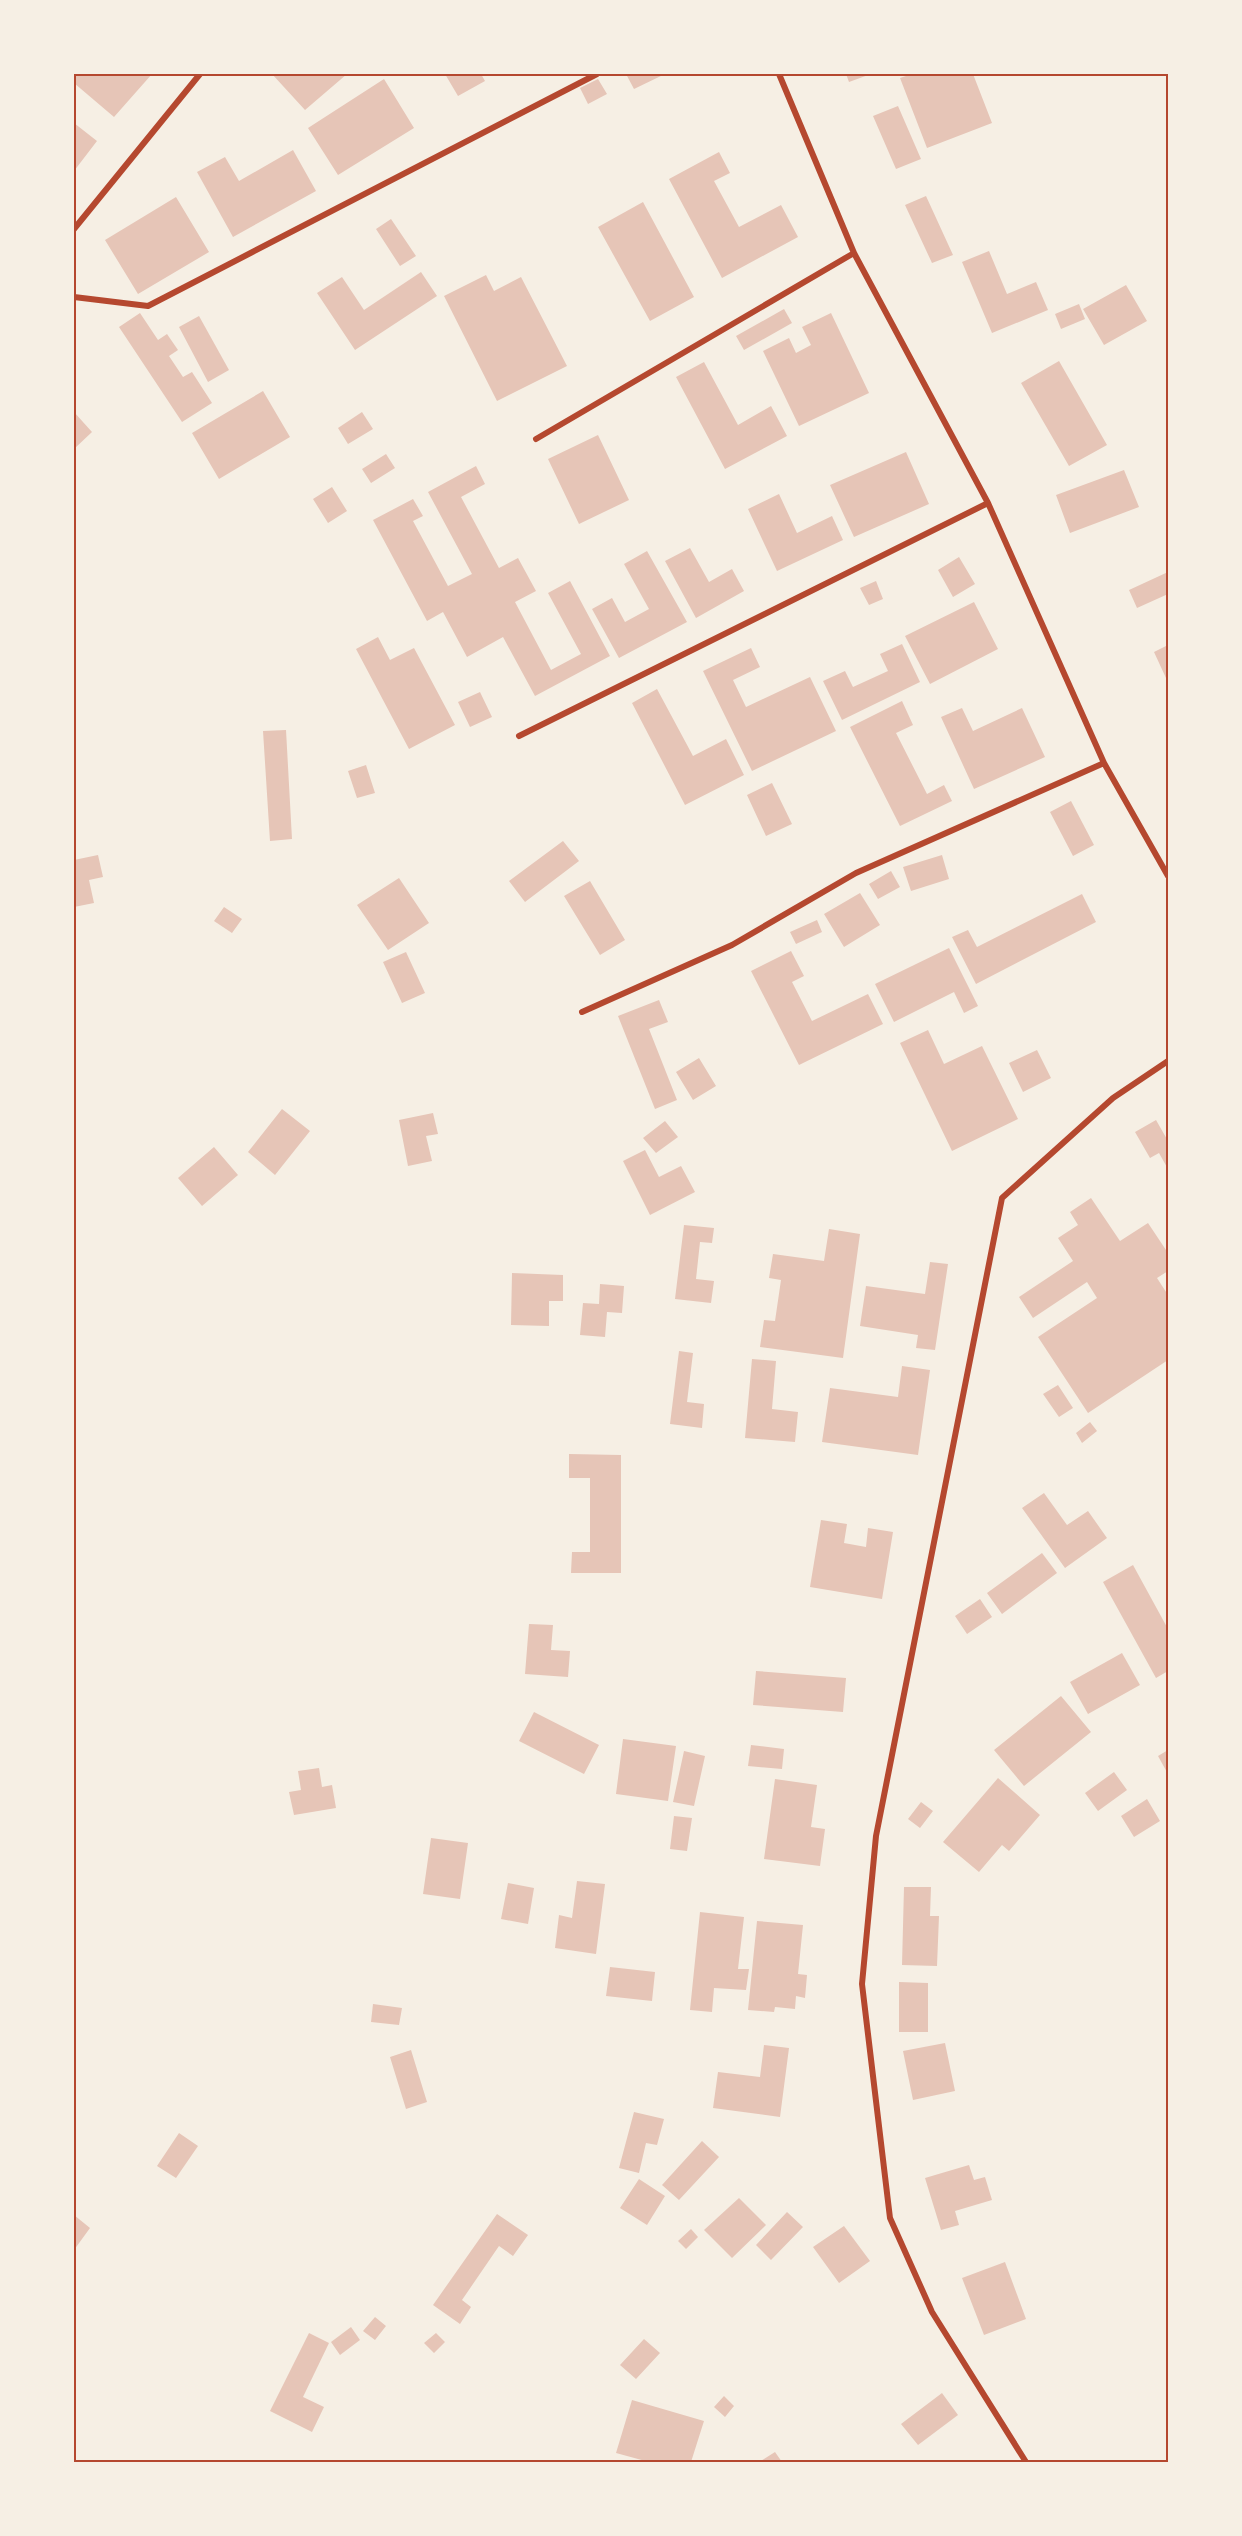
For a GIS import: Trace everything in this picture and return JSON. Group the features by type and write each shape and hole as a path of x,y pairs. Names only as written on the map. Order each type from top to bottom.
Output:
{"street":[{"path":"74,229 200,74"},
{"path":"74,297 148,306 597,74"},
{"path":"779,74 854,253 988,503 1104,763 1168,876"},
{"path":"536,439 854,253"},
{"path":"519,736 988,503"},
{"path":"582,1012 732,945 856,873 1104,763"},
{"path":"1026,2463 932,2312 890,2218 862,1984 876,1836 1002,1198 1113,1098 1168,1061"}],"building":[{"path":"74,74 152,74 114,117 74,83"},
{"path":"272,74 347,74 305,110"},
{"path":"445,74 481,74 485,81 458,96"},
{"path":"626,74 665,74 634,89"},
{"path":"846,74 871,74 849,82"},
{"path":"912,74 973,74 992,123 927,148 900,78"},
{"path":"384,79 414,128 338,175 308,128"},
{"path":"598,79 607,94 588,104 580,88"},
{"path":"898,106 921,159 896,169 873,116"},
{"path":"74,123 97,141 74,171"},
{"path":"293,150 316,191 233,237 197,172 225,157 239,181"},
{"path":"719,152 730,173 714,181 739,227 781,205 798,237 722,278 669,179"},
{"path":"926,196 953,255 932,263 905,205"},
{"path":"176,197 209,252 138,294 105,240"},
{"path":"643,202 694,297 650,321 598,227"},
{"path":"391,219 416,256 400,266 376,229"},
{"path":"989,251 1007,294 1036,282 1048,310 992,333 962,262"},
{"path":"421,272 437,296 355,350 317,293 342,277 364,310"},
{"path":"486,275 494,291 521,277 567,366 497,401 444,296"},
{"path":"1126,285 1147,321 1104,345 1083,309"},
{"path":"1079,304 1085,319 1061,329 1055,314"},
{"path":"784,309 792,323 744,350 736,336"},
{"path":"140,313 158,340 167,334 178,350 169,356 183,377 192,372 212,403 182,422 119,327"},
{"path":"831,313 869,393 799,426 763,351 789,338 796,353 811,345 802,327"},
{"path":"199,316 229,370 208,382 179,327"},
{"path":"1059,361 1107,445 1069,466 1021,383"},
{"path":"704,362 738,425 771,406 787,436 725,469 676,377"},
{"path":"263,391 290,437 219,479 192,433"},
{"path":"74,412 92,432 74,449"},
{"path":"362,412 373,429 348,444 338,428"},
{"path":"598,435 629,500 579,524 548,459"},
{"path":"906,452 929,504 854,537 830,485"},
{"path":"386,454 395,468 371,483 362,469"},
{"path":"476,466 485,484 461,497 499,568 518,558 536,591 515,602 551,670 581,654 548,593 570,581 610,656 535,696 503,637 467,657 443,612 427,621 373,520 413,499 423,516 413,521 448,586 472,574 428,492"},
{"path":"1124,470 1139,507 1070,533 1056,495"},
{"path":"332,487 347,511 328,523 313,499"},
{"path":"779,494 797,533 832,516 843,540 777,571 748,509"},
{"path":"690,548 709,582 732,569 744,591 696,618 665,561"},
{"path":"647,551 687,622 619,658 592,609 612,598 625,622 649,609 624,564"},
{"path":"959,557 975,584 953,597 938,570"},
{"path":"1168,572 1168,594 1137,608 1129,590"},
{"path":"876,581 883,599 869,605 860,588"},
{"path":"974,602 998,649 930,684 905,636"},
{"path":"378,637 390,660 414,648 455,725 409,749 356,649"},
{"path":"902,644 920,682 842,720 823,681 845,671 853,687 888,671 880,654"},
{"path":"1168,645 1168,676 1166,678 1154,652"},
{"path":"751,648 760,667 733,680 746,707 810,677 836,731 752,771 703,671"},
{"path":"657,689 693,756 726,739 744,775 685,805 632,703"},
{"path":"480,692 492,717 470,727 458,702"},
{"path":"902,701 913,725 896,733 927,794 944,785 952,801 900,826 850,727"},
{"path":"962,708 973,731 1022,708 1045,757 974,789 941,717"},
{"path":"286,730 292,839 270,841 263,731"},
{"path":"366,765 375,793 357,798 348,771"},
{"path":"772,783 792,824 766,836 747,795"},
{"path":"1071,801 1094,845 1073,856 1050,812"},
{"path":"563,841 579,861 525,902 509,881"},
{"path":"98,855 103,877 89,880 94,903 74,907 74,860"},
{"path":"942,855 949,879 911,891 903,867"},
{"path":"891,871 900,887 878,899 869,884"},
{"path":"399,878 429,923 388,950 357,905"},
{"path":"590,881 625,940 600,955 564,896"},
{"path":"860,893 880,925 844,947 824,914"},
{"path":"1082,894 1096,922 976,984 952,937 968,930 977,947"},
{"path":"224,907 242,919 232,933 214,921"},
{"path":"817,920 822,932 796,944 790,932"},
{"path":"949,948 978,1006 964,1013 954,992 894,1022 875,984"},
{"path":"791,951 804,976 792,982 812,1021 868,994 883,1024 799,1065 751,971"},
{"path":"406,952 425,993 402,1003 383,962"},
{"path":"659,1000 668,1022 649,1029 677,1100 655,1109 618,1016"},
{"path":"928,1030 944,1064 982,1046 1018,1119 952,1151 900,1043"},
{"path":"1037,1050 1051,1078 1023,1092 1009,1063"},
{"path":"699,1058 716,1086 693,1100 676,1072"},
{"path":"282,1109 310,1131 275,1175 248,1152"},
{"path":"433,1113 438,1134 426,1136 432,1161 408,1166 399,1120"},
{"path":"1156,1120 1168,1141 1168,1169 1159,1153 1150,1158 1135,1132"},
{"path":"665,1121 678,1137 656,1153 643,1138"},
{"path":"214,1147 238,1175 202,1206 178,1178"},
{"path":"645,1150 659,1177 681,1166 695,1192 650,1215 623,1161"},
{"path":"1091,1198 1120,1241 1148,1223 1168,1253 1168,1271 1157,1278 1168,1295 1168,1360 1088,1413 1038,1337 1097,1298 1087,1282 1033,1318 1019,1297 1073,1261 1058,1238 1078,1225 1070,1212"},
{"path":"684,1225 714,1228 712,1243 700,1242 696,1279 714,1281 711,1303 675,1299"},
{"path":"829,1229 860,1234 843,1358 760,1347 764,1320 775,1321 781,1280 769,1278 773,1254 824,1261"},
{"path":"930,1262 948,1264 935,1350 916,1348 918,1335 860,1326 866,1286 925,1294"},
{"path":"512,1273 563,1275 563,1301 549,1301 549,1326 511,1325"},
{"path":"600,1284 624,1286 622,1313 607,1312 605,1337 580,1335 583,1303 599,1304"},
{"path":"679,1351 693,1353 687,1402 704,1404 702,1428 670,1424"},
{"path":"752,1359 776,1361 772,1409 798,1412 795,1442 745,1438"},
{"path":"902,1366 930,1370 918,1455 822,1442 830,1388 898,1397"},
{"path":"1058,1385 1073,1408 1059,1417 1043,1394"},
{"path":"1090,1422 1097,1431 1082,1443 1076,1433"},
{"path":"569,1454 621,1455 621,1573 571,1573 572,1552 590,1552 590,1478 569,1478"},
{"path":"1044,1493 1067,1525 1088,1511 1107,1538 1065,1568 1022,1508"},
{"path":"821,1520 847,1524 844,1543 866,1547 868,1528 893,1532 882,1599 810,1587"},
{"path":"1042,1553 1057,1573 1002,1614 987,1593"},
{"path":"1133,1565 1168,1629 1168,1671 1156,1678 1103,1582"},
{"path":"980,1599 992,1617 967,1634 955,1616"},
{"path":"529,1624 553,1625 551,1650 570,1651 568,1677 525,1674"},
{"path":"1122,1653 1140,1685 1088,1714 1070,1682"},
{"path":"756,1671 846,1678 843,1712 753,1705"},
{"path":"1061,1696 1091,1732 1024,1786 994,1750"},
{"path":"534,1712 599,1745 584,1774 519,1741"},
{"path":"623,1739 676,1746 668,1801 616,1794"},
{"path":"751,1745 784,1749 782,1769 748,1766"},
{"path":"1168,1750 1168,1774 1158,1756"},
{"path":"684,1751 705,1756 694,1806 673,1802"},
{"path":"319,1768 322,1787 332,1785 336,1808 294,1815 289,1792 301,1790 298,1771"},
{"path":"1114,1772 1127,1790 1098,1811 1085,1793"},
{"path":"998,1778 1040,1815 1009,1851 1002,1845 979,1872 943,1842"},
{"path":"775,1779 817,1785 811,1827 825,1829 820,1866 764,1859"},
{"path":"1147,1799 1160,1821 1134,1837 1121,1816"},
{"path":"921,1802 933,1811 920,1828 908,1819"},
{"path":"674,1816 692,1818 687,1851 670,1849"},
{"path":"431,1838 468,1843 460,1899 423,1894"},
{"path":"577,1881 605,1884 596,1954 555,1948 559,1915 572,1918"},
{"path":"508,1883 534,1888 528,1924 501,1919"},
{"path":"904,1887 931,1887 930,1916 939,1916 937,1966 902,1965"},
{"path":"700,1912 744,1917 738,1969 749,1969 746,1990 714,1988 712,2012 690,2010"},
{"path":"757,1921 803,1925 798,1974 807,1975 805,1998 796,1996 795,2009 775,2007 774,2012 748,2010"},
{"path":"610,1967 655,1972 652,2001 606,1996"},
{"path":"899,1982 928,1983 928,2032 899,2032"},
{"path":"373,2004 402,2008 399,2025 371,2022"},
{"path":"945,2043 955,2091 913,2100 903,2051"},
{"path":"764,2045 789,2048 780,2117 713,2108 718,2072 760,2077"},
{"path":"411,2050 427,2102 406,2109 390,2057"},
{"path":"634,2112 664,2119 657,2145 646,2143 639,2173 619,2168"},
{"path":"179,2133 198,2146 176,2178 157,2166"},
{"path":"702,2141 719,2157 679,2200 662,2185"},
{"path":"969,2165 974,2180 985,2177 992,2200 955,2211 959,2225 941,2230 925,2178"},
{"path":"639,2179 665,2196 647,2225 620,2208"},
{"path":"739,2198 766,2225 732,2258 704,2230"},
{"path":"787,2212 803,2227 771,2260 756,2245"},
{"path":"497,2214 528,2235 513,2256 499,2246 462,2300 471,2307 460,2324 433,2305"},
{"path":"74,2215 90,2228 74,2250"},
{"path":"844,2226 870,2261 839,2283 813,2247"},
{"path":"691,2229 698,2237 686,2249 678,2241"},
{"path":"1005,2262 1026,2319 984,2335 962,2278"},
{"path":"375,2317 386,2326 375,2340 363,2331"},
{"path":"351,2327 360,2340 340,2355 331,2342"},
{"path":"309,2333 329,2343 303,2397 324,2407 312,2432 270,2411"},
{"path":"436,2333 445,2342 434,2353 424,2343"},
{"path":"644,2339 660,2353 636,2379 620,2365"},
{"path":"942,2393 958,2415 918,2445 901,2424"},
{"path":"724,2396 734,2406 725,2417 714,2407"},
{"path":"632,2400 704,2421 691,2462 649,2462 616,2453"},
{"path":"775,2452 782,2462 759,2462"}]}
